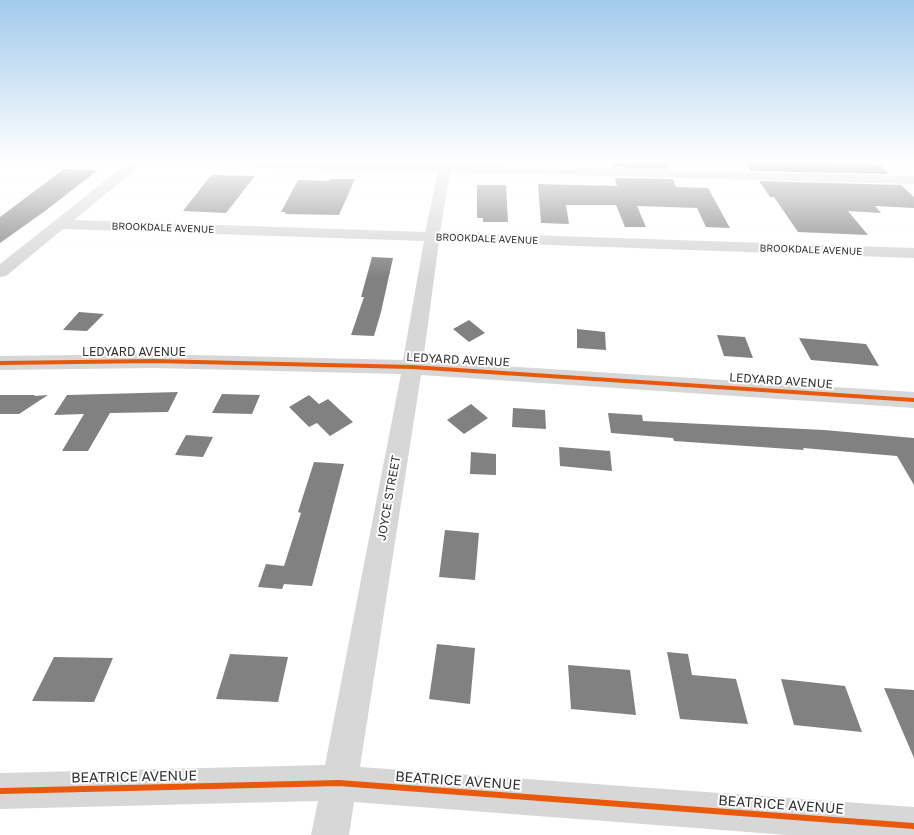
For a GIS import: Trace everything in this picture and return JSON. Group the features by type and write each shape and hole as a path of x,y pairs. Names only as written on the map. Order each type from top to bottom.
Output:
{"street":[{"path":"0,272 90,200"},
{"name":"JOYCE STREET","path":"330,835 412,367 439,200"},
{"name":"BROOKDALE AVENUE","path":"60,224 914,253"},
{"name":"LEDYARD AVENUE","path":"0,363 153,361 412,367 914,400"},
{"name":"BEATRICE AVENUE","path":"0,791 339,783 914,826"}],"building":[{"path":"23,200 59,200 0,243 0,217"},
{"path":"192,200 236,200 226,213 183,211"},
{"path":"287,200 346,200 339,215 285,214 286,212 281,212"},
{"path":"477,200 507,200 508,222 483,222 483,218 477,218"},
{"path":"539,200 715,200 730,228 706,227 697,208 637,206 646,227 625,227 616,205 566,205 569,224 541,223"},
{"path":"776,200 914,200 914,208 875,206 881,213 848,211 868,235 798,232"},
{"path":"372,257 393,258 381,312 374,336 351,335 364,297 361,297"},
{"path":"79,312 104,314 87,331 63,330"},
{"path":"469,320 485,333 469,342 453,329"},
{"path":"577,329 605,332 606,350 577,348"},
{"path":"717,335 745,337 753,358 724,356"},
{"path":"799,338 866,344 879,366 811,360"},
{"path":"178,392 168,412 110,413 88,451 62,451 84,414 54,415 67,395"},
{"path":"222,394 260,395 252,414 212,413"},
{"path":"0,395 48,395 19,414 0,414"},
{"path":"309,395 319,404 328,399 353,422 330,436 317,423 309,427 289,407"},
{"path":"471,404 488,418 464,434 447,420"},
{"path":"513,408 545,410 546,429 512,427"},
{"path":"608,413 642,415 643,421 824,430 914,438 914,485 897,456 803,448 804,450 674,441 673,438 611,433"},
{"path":"186,435 213,437 203,457 175,455"},
{"path":"559,447 610,451 612,471 560,466"},
{"path":"471,452 496,454 496,475 470,474"},
{"path":"314,462 344,464 312,586 284,584 282,589 258,587 266,564 284,566 301,513 298,512"},
{"path":"445,530 479,533 475,580 439,577"},
{"path":"437,644 475,648 470,704 429,699"},
{"path":"667,652 688,654 692,675 736,679 748,724 680,719"},
{"path":"230,654 288,657 278,702 216,699"},
{"path":"54,657 113,658 94,702 32,701"},
{"path":"568,665 630,670 636,715 571,709"},
{"path":"781,679 845,686 862,732 794,725"},
{"path":"884,688 914,690 914,758"}],"cycle path":[{"path":"0,363 153,361 412,367 914,400"},
{"path":"0,791 339,783 914,826"}]}
